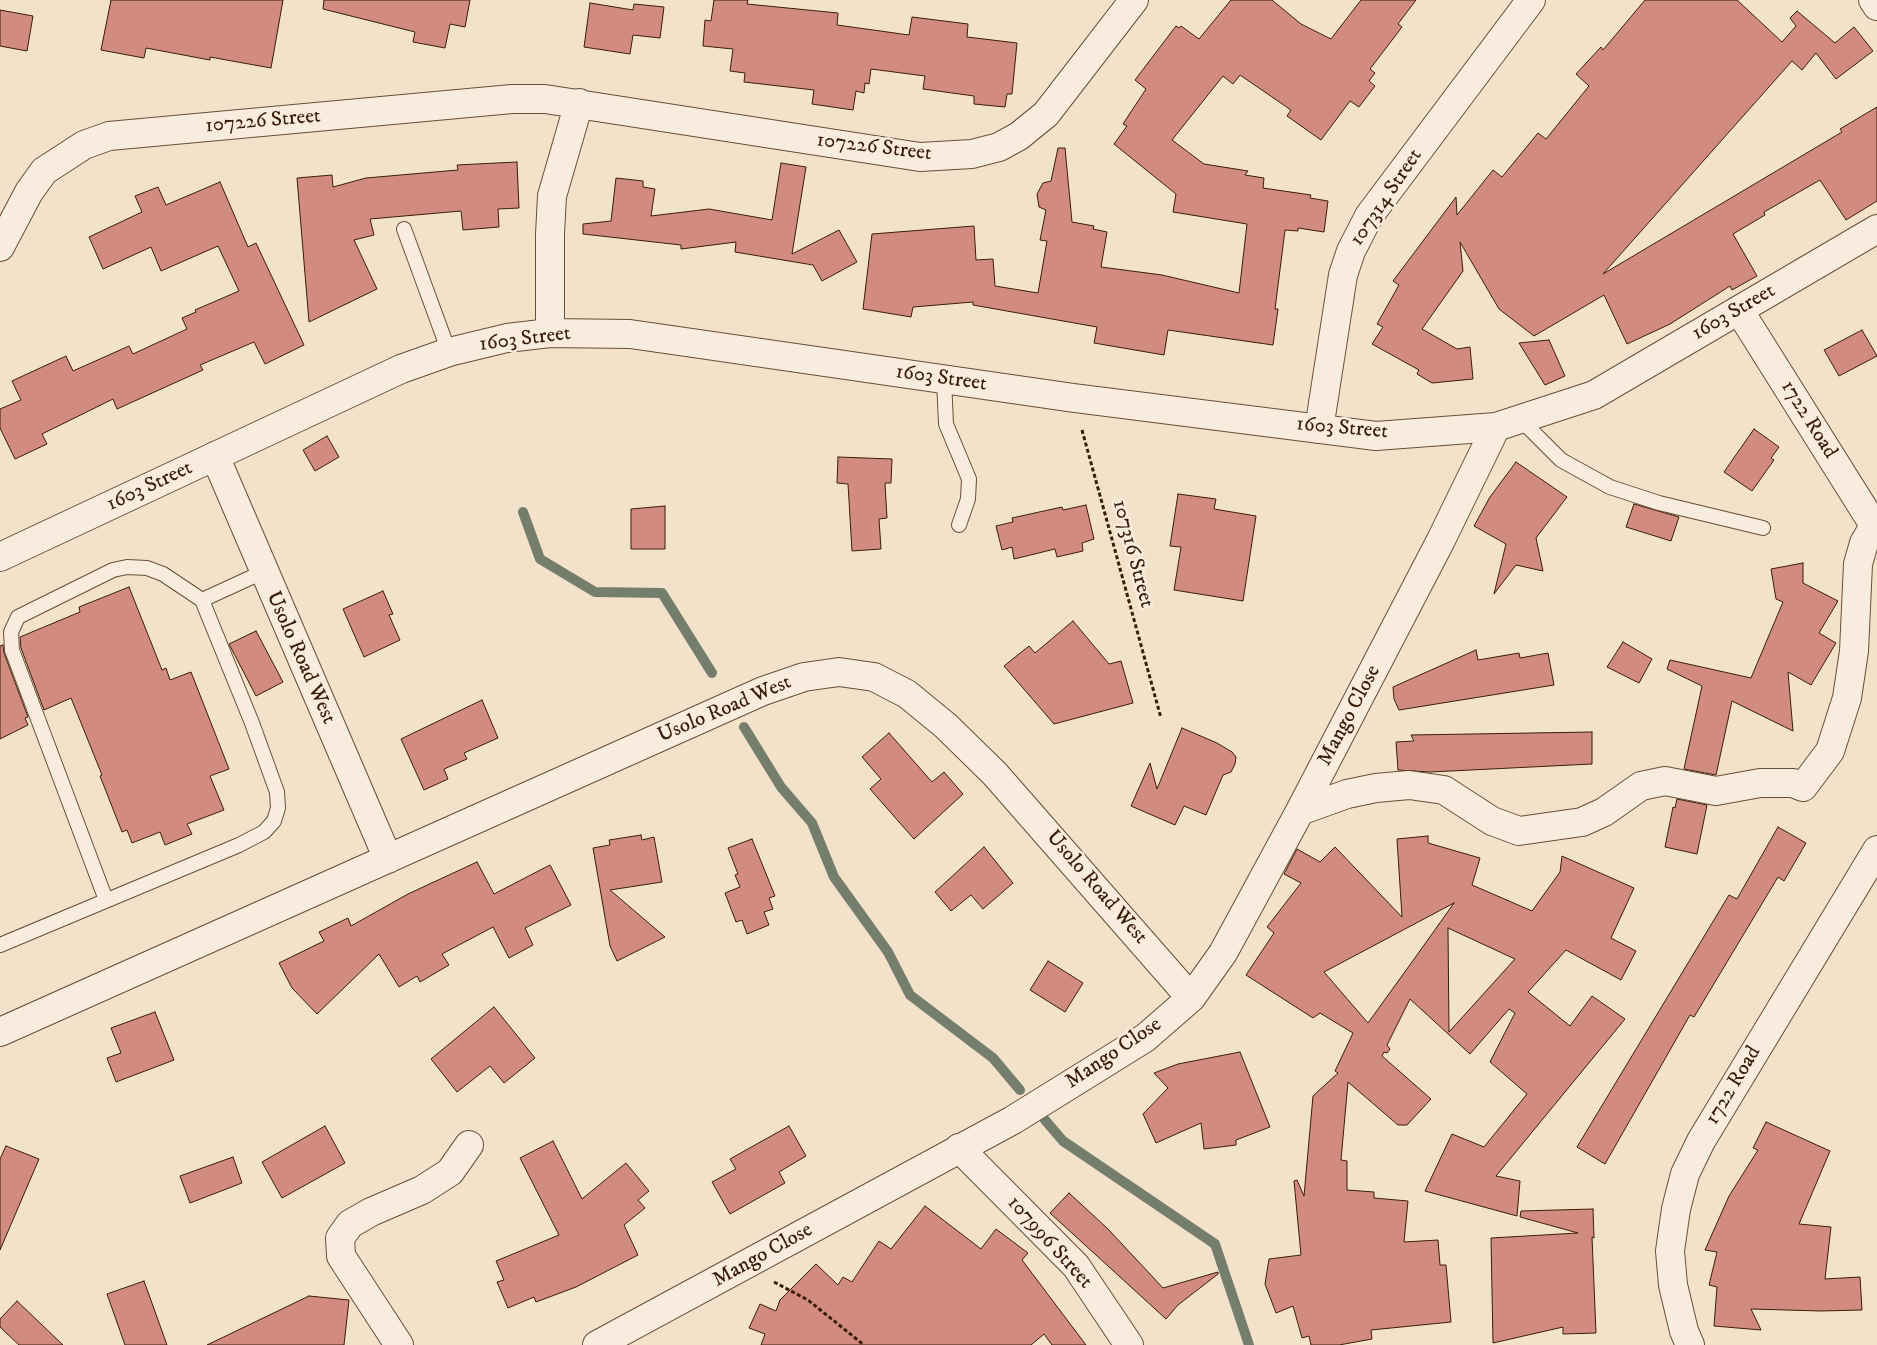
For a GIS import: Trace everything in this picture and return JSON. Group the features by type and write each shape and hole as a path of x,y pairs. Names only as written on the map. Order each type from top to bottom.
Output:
{"street":[{"name":"107226 Street","path":"0,247 28,192 44,171 84,145 108,136 512,99 545,99 920,157 972,154 998,147 1019,136 1046,114 1134,0"},
{"name":"107314 Street","path":"1319,429 1343,275 1351,251 1369,216 1531,0"},
{"path":"1873,0 1877,6"},
{"path":"550,333 552,196 579,103"},
{"name":"1603 Street","path":"0,557 401,369 449,352 507,338 550,333 630,334 1074,398 1376,436 1508,423 1594,395 1877,228"},
{"name":"1722 Road","path":"1739,310 1876,528"},
{"name":"Mango Close","path":"597,1345 743,1268 1013,1120 1146,1038 1191,998 1223,952 1300,811 1441,540 1508,423"},
{"name":"Usolo Road West","path":"214,456 262,572 388,859"},
{"path":"1300,811 1347,794 1376,788 1409,785 1444,790 1492,821 1519,831 1582,822 1604,812 1640,786 1665,781 1716,791 1760,783 1793,783 1803,787 1830,751 1847,698 1854,651 1858,564 1864,543 1876,528"},
{"name":"Usolo Road West","path":"0,1032 26,1018 388,859 763,690 804,677 839,672 874,677 908,694 946,726 995,774 1191,998"},
{"name":"1722 Road","path":"1690,1345 1684,1331 1673,1285 1670,1251 1676,1209 1685,1174 1701,1142 1877,850"},
{"path":"399,1345 341,1256 340,1238 350,1224 371,1212 422,1190 450,1172 469,1145"},
{"name":"107996 Street","path":"960,1148 1076,1266 1129,1345"}],"lane":[{"path":"404,229 449,352"},
{"path":"944,380 946,424 970,479 968,499 959,525"},
{"path":"1508,423 1562,460 1610,487 1659,503 1763,528"},
{"path":"0,945 239,845 264,832 274,821 278,808 277,792 252,723 202,600 163,574 147,568 128,567 113,570 18,617 11,632 12,650 106,900"},
{"path":"202,600 262,572"}],"path":[{"name":"107316 Street","path":"1074,398 1161,718"},
{"path":"743,1268 808,1300 864,1345"}],"building":[{"path":"111,0 283,0 271,68 210,57 210,60 146,48 144,58 101,50"},
{"path":"324,0 470,0 465,27 450,24 445,48 413,42 415,32 323,9"},
{"path":"714,0 748,0 747,4 838,13 837,25 909,35 912,17 968,24 967,37 1017,43 1012,94 1007,94 1005,107 974,104 974,96 923,89 925,76 871,69 869,84 865,83 864,93 856,91 853,110 812,104 814,90 744,82 745,73 730,71 733,49 703,46 705,20 711,21"},
{"path":"1231,0 1272,0 1301,24 1331,39 1361,0 1416,0 1398,24 1402,27 1370,69 1375,73 1369,81 1375,86 1359,107 1350,101 1321,140 1287,116 1291,110 1240,75 1233,84 1223,76 1172,140 1204,164 1248,171 1245,175 1264,178 1263,188 1311,195 1310,198 1328,201 1324,232 1298,228 1298,231 1285,230 1275,309 1278,309 1273,345 1168,330 1164,355 1094,343 1097,327 973,305 973,302 913,307 911,317 863,309 872,234 974,226 976,260 993,259 995,286 1038,293 1047,241 1040,240 1046,210 1039,207 1037,194 1043,183 1051,181 1058,148 1065,148 1072,222 1094,226 1093,229 1107,232 1101,267 1162,275 1239,293 1247,224 1173,212 1176,194 1114,144 1127,126 1123,124 1146,89 1135,80 1176,26 1179,28 1181,26 1199,39"},
{"path":"1645,0 1737,0 1782,42 1796,26 1790,18 1797,11 1835,43 1854,27 1873,51 1836,79 1816,53 1802,70 1792,61 1603,274 1842,132 1840,129 1877,107 1877,201 1846,220 1820,180 1764,212 1765,215 1733,234 1757,276 1732,290 1730,286 1670,324 1627,344 1604,295 1534,336 1499,309 1460,242 1463,271 1422,329 1457,349 1470,347 1473,379 1432,383 1417,374 1419,370 1372,344 1383,327 1377,324 1399,285 1393,281 1456,197 1457,215 1493,170 1502,177 1538,133 1546,139 1589,86 1576,74 1601,47 1603,50"},
{"path":"590,3 633,10 634,4 664,7 660,38 633,35 630,54 584,47"},
{"path":"0,10 33,16 27,51 0,46"},
{"path":"517,162 519,208 498,209 499,227 463,230 461,211 370,219 374,235 354,240 377,289 309,322 297,178 332,175 333,187 366,178 458,170 457,165"},
{"path":"781,163 806,167 792,254 839,230 857,262 822,281 813,265 735,252 736,242 681,249 681,245 583,234 583,224 611,221 616,178 643,181 643,187 655,189 651,216 709,209 772,220"},
{"path":"220,182 248,247 256,243 304,345 265,364 254,342 200,365 203,370 117,409 113,399 42,434 47,444 15,459 0,428 0,409 21,400 12,381 66,356 73,371 129,346 133,354 187,329 182,318 196,312 195,310 239,291 218,246 161,271 151,247 103,269 89,237 142,212 135,196 158,187 166,205"},
{"path":"1862,330 1877,356 1839,376 1824,350"},
{"path":"1549,340 1565,376 1545,385 1519,343"},
{"path":"1754,429 1779,447 1771,458 1774,460 1752,491 1724,472"},
{"path":"327,436 339,457 315,471 303,450"},
{"path":"838,457 892,459 891,483 885,483 887,518 879,519 881,549 852,551 848,484 837,483"},
{"path":"1516,462 1567,497 1536,538 1543,571 1516,565 1494,594 1506,544 1474,526 1490,497"},
{"path":"1178,494 1216,499 1214,509 1256,516 1243,601 1174,590 1181,547 1170,546"},
{"path":"1634,504 1679,517 1671,541 1626,527"},
{"path":"1086,505 1094,539 1082,543 1083,551 1057,557 1055,549 1014,559 1012,547 1002,550 996,526 1013,522 1012,518 1062,507 1063,510"},
{"path":"665,506 665,549 631,549 631,509"},
{"path":"1803,563 1803,583 1838,601 1819,633 1836,643 1811,685 1788,672 1793,731 1732,701 1716,775 1684,769 1702,686 1667,669 1670,660 1751,678 1783,602 1776,599 1771,569"},
{"path":"129,587 162,670 166,668 170,680 191,672 229,769 210,776 224,810 187,824 192,834 165,845 160,832 132,843 127,830 122,832 100,776 102,775 71,698 44,710 21,648 20,637 80,612 79,607"},
{"path":"383,591 393,614 389,615 400,640 364,657 343,609"},
{"path":"1073,621 1109,664 1121,661 1133,703 1054,724 1004,666 1029,646 1035,653"},
{"path":"256,631 283,682 256,696 229,644"},
{"path":"1623,642 1652,659 1639,683 1607,667"},
{"path":"3,645 4,653 28,717 25,718 28,725 0,739 0,646"},
{"path":"1476,650 1478,660 1519,653 1520,658 1548,653 1554,685 1399,710 1394,699 1393,687"},
{"path":"482,700 498,738 464,753 467,759 444,769 448,779 424,790 401,739"},
{"path":"1182,728 1217,743 1232,752 1236,757 1231,772 1223,775 1206,815 1184,806 1175,825 1131,806 1150,763 1157,789"},
{"path":"1592,732 1592,764 1430,772 1398,770 1396,742 1414,741 1411,735"},
{"path":"889,733 932,782 944,772 963,794 914,839 870,789 881,779 862,757"},
{"path":"1677,799 1707,805 1697,854 1665,847 1673,807 1675,808"},
{"path":"1778,827 1806,843 1784,881 1778,877 1694,1017 1690,1015 1605,1164 1577,1147 1729,895 1737,899"},
{"path":"641,835 642,840 654,837 662,882 610,890 665,937 617,961 610,946 593,848 610,845 609,840"},
{"path":"1428,836 1428,843 1480,858 1472,885 1532,911 1560,872 1562,856 1634,888 1611,938 1636,951 1621,980 1566,950 1528,992 1570,1026 1592,996 1625,1019 1496,1176 1520,1181 1517,1216 1425,1191 1452,1134 1484,1147 1527,1094 1490,1062 1515,1013 1509,1009 1470,1054 1410,999 1387,1045 1390,1049 1387,1053 1384,1052 1382,1056 1431,1099 1407,1125 1398,1125 1348,1082 1341,1160 1347,1161 1347,1190 1374,1192 1374,1198 1408,1201 1404,1242 1438,1240 1440,1265 1446,1265 1451,1322 1371,1330 1372,1339 1339,1345 1311,1345 1309,1336 1302,1338 1293,1306 1276,1313 1265,1284 1269,1259 1301,1255 1294,1181 1297,1180 1304,1196 1313,1096 1338,1073 1335,1071 1353,1033 1320,1013 1313,1018 1246,975 1274,933 1267,927 1301,883 1284,874 1297,849 1320,862 1335,847 1402,917 1397,839","holes":["1454,903 1417,955 1368,1023 1324,972","1448,928 1515,959 1449,1032"]},
{"path":"752,839 775,896 769,898 773,909 764,912 769,925 747,934 742,920 736,922 725,893 740,887 735,875 738,874 728,848"},
{"path":"984,847 1013,883 983,909 971,895 951,911 935,892"},
{"path":"477,862 494,894 550,865 571,905 525,928 533,945 509,958 493,927 442,954 449,965 420,982 417,976 399,987 379,954 317,1014 292,988 279,963 324,941 319,932 348,918 351,926 408,894"},
{"path":"1048,961 1083,983 1065,1012 1030,990"},
{"path":"494,1007 535,1058 504,1083 490,1066 457,1092 431,1059"},
{"path":"155,1012 174,1060 116,1082 107,1058 121,1053 111,1028"},
{"path":"1240,1052 1270,1127 1236,1140 1236,1145 1204,1149 1201,1123 1156,1143 1143,1114 1168,1088 1154,1073 1178,1064"},
{"path":"1766,1122 1830,1151 1799,1224 1831,1227 1825,1279 1860,1277 1862,1310 1751,1309 1761,1330 1714,1326 1717,1287 1709,1285 1717,1252 1705,1250 1729,1196 1758,1150 1753,1148"},
{"path":"325,1126 345,1163 282,1198 262,1162"},
{"path":"789,1126 806,1156 779,1172 785,1183 730,1214 712,1182 736,1169 730,1159"},
{"path":"553,1141 582,1199 626,1163 649,1191 638,1200 645,1208 624,1225 638,1255 576,1287 536,1302 534,1297 508,1308 497,1282 504,1280 496,1261 559,1235 520,1158"},
{"path":"6,1146 39,1159 0,1250 0,1159"},
{"path":"233,1157 242,1183 190,1203 180,1176"},
{"path":"1069,1193 1108,1229 1163,1288 1218,1272 1218,1274 1178,1305 1166,1319 1050,1213"},
{"path":"925,1206 981,1249 996,1229 1028,1253 1022,1260 1086,1345 1052,1345 1044,1334 1031,1345 761,1345 765,1334 749,1328 760,1304 776,1311 780,1300 816,1264 838,1285 843,1277 852,1282 879,1241 891,1249"},
{"path":"1593,1209 1594,1238 1592,1237 1596,1333 1563,1334 1563,1327 1493,1343 1491,1238 1578,1233 1520,1217 1521,1211"},
{"path":"144,1281 167,1345 125,1345 107,1294"},
{"path":"309,1296 349,1300 344,1345 207,1345"},
{"path":"17,1301 63,1345 19,1345 0,1327 0,1319"}],"waterway":[{"path":"523,512 540,559 595,592 662,593 712,673"},
{"path":"744,727 781,787 812,823 834,877 888,952 910,995 993,1058 1020,1090"},
{"path":"1045,1120 1063,1141 1215,1244 1249,1345"}]}
